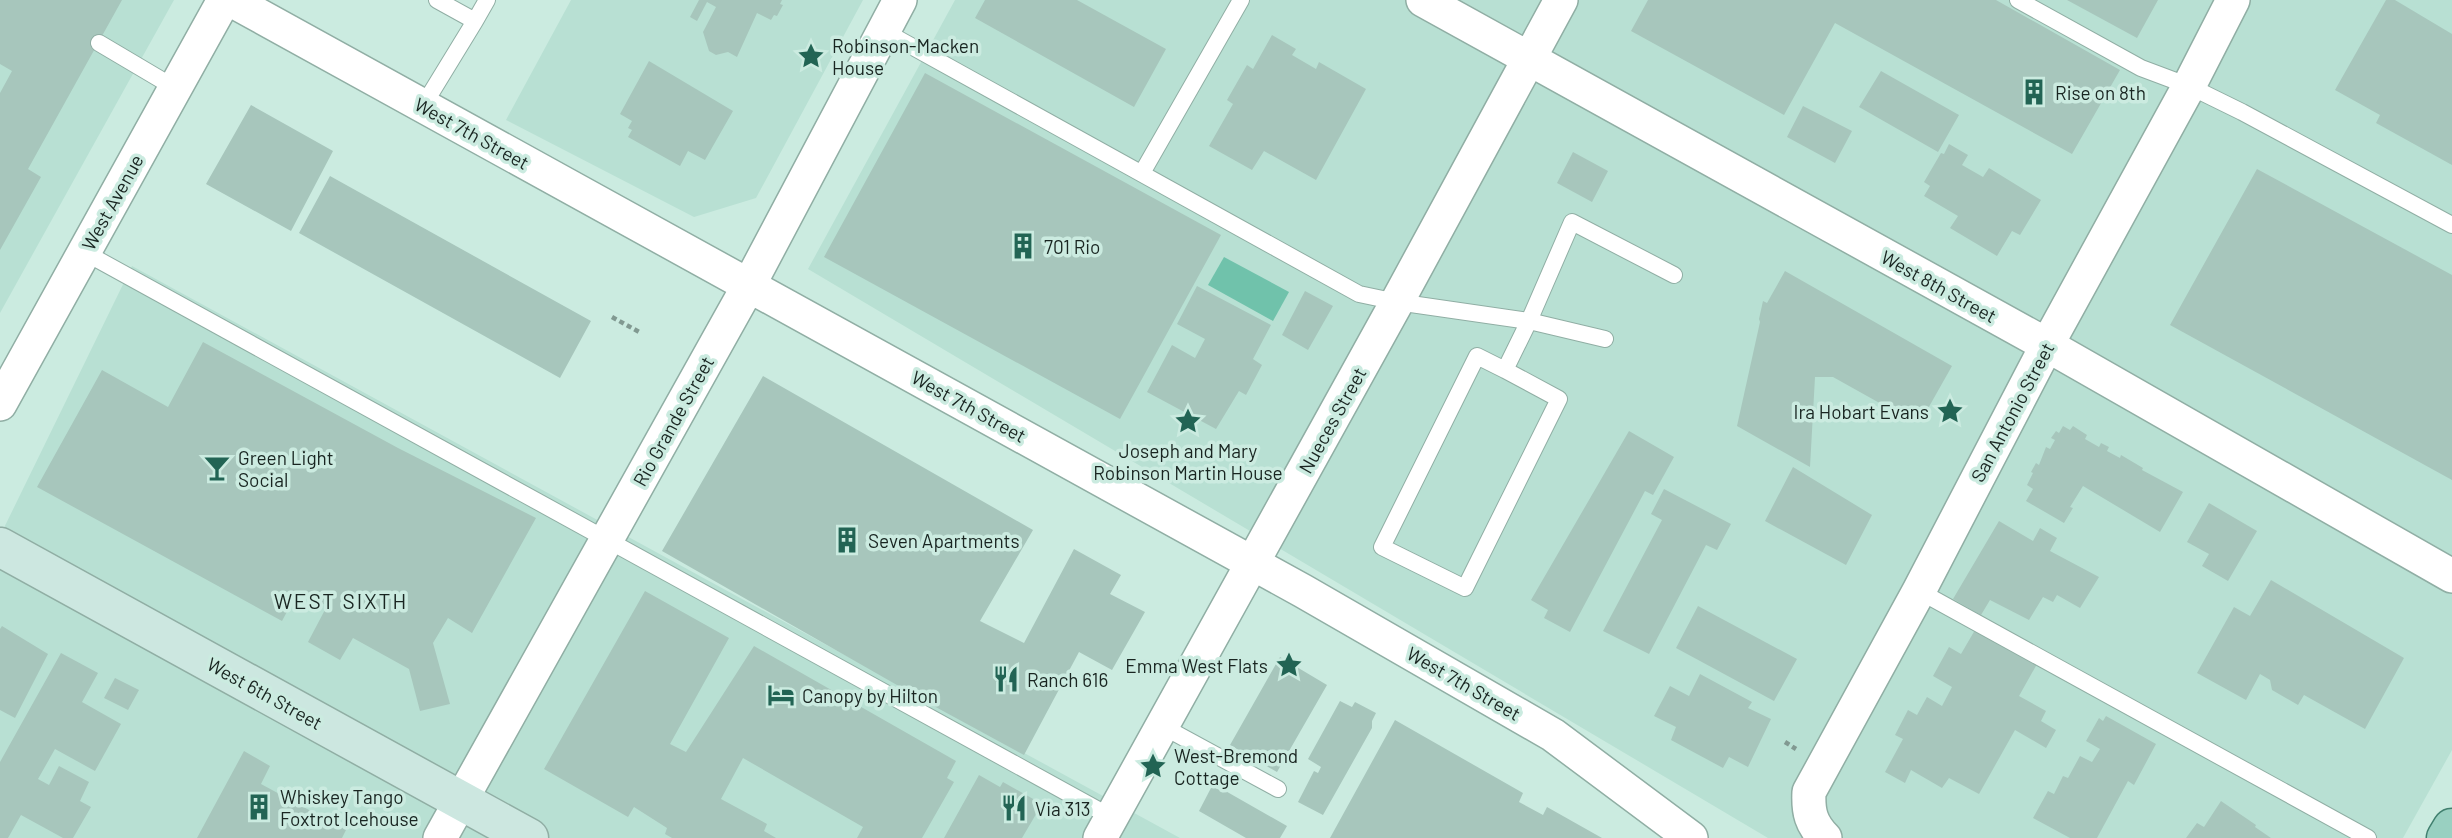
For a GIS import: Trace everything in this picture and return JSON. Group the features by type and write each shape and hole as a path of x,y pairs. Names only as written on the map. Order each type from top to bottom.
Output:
{"main road":[{"name":"West 6th Street","path":"0,547 529,838"},
{"path":"2446,838 2452,828"}],"street":[{"name":"West Avenue","path":"0,404 224,0"},
{"name":"West 7th Street","path":"231,0 1253,562 1553,735 1691,838"},
{"name":"Rio Grande Street","path":"440,838 749,285 900,0"},
{"name":"West 8th Street","path":"1423,0 2047,345 2452,576"},
{"name":"Nueces Street","path":"1106,828 1561,0"},
{"name":"San Antonio Street","path":"1820,833 1808,811 1809,792 1919,592 2047,345 2233,0"}],"lane":[{"path":"437,0 475,20"},
{"path":"424,106 487,0"},
{"path":"1142,173 1241,0"},
{"path":"2018,0 2141,68 2189,86 2309,147 2452,225"},
{"path":"884,31 1359,294 1529,321 1605,339"},
{"path":"99,43 175,88"},
{"path":"1505,370 1572,222 1674,275"},
{"path":"85,252 608,540 1106,828"},
{"path":"1477,356 1505,370 1559,399 1465,588 1382,547 1477,356"},
{"path":"1919,592 2368,838"},
{"path":"1162,726 1278,789"}],"path":[{"path":"612,317 641,333"}],"shaded area":[{"path":"0,0 174,0 0,313"},
{"path":"571,0 863,0 756,198 694,217 506,120"},
{"path":"955,0 2452,0 2452,750 2403,838 1768,838 808,269"},
{"path":"132,266 1180,838 0,838 0,536"}],"green space":[{"path":"1224,257 1289,292 1273,321 1208,285"}],"building":[{"path":"0,0 122,0 28,169 41,177 0,250 0,93 12,71 0,64"},
{"path":"699,0 782,0 780,4 783,5 777,16 774,15 771,20 757,13 737,57 728,52 716,55 709,51 703,32 716,7 707,2 697,21 690,17"},
{"path":"985,0 1077,0 1166,49 1134,107 975,18"},
{"name":"Rise on 8th","path":"1648,0 1996,0 2120,70 2072,154 1835,23 1784,115 1631,31"},
{"path":"2067,0 2158,0 2137,38"},
{"path":"2386,0 2395,0 2452,34 2452,165 2376,123 2380,115 2335,90"},
{"path":"1272,35 1296,49 1292,55 1316,69 1319,62 1366,89 1316,180 1264,151 1252,170 1209,146 1233,104 1227,100 1247,65 1253,69"},
{"path":"649,61 733,111 705,160 688,151 680,166 628,137 632,130 628,128 632,121 620,114"},
{"path":"1881,71 1959,115 1938,152 1859,107"},
{"name":"701 Rio","path":"925,73 1221,235 1120,419 824,257"},
{"path":"251,105 333,151 291,231 206,184"},
{"path":"1803,106 1852,131 1835,163 1787,137"},
{"path":"1949,144 1968,155 1962,165 1983,177 1989,168 2041,200 2020,235 2012,231 1997,256 1950,228 1958,216 1924,196 1930,186 1924,182"},
{"path":"1573,152 1608,171 1592,202 1557,183"},
{"path":"2257,169 2452,275 2452,480 2170,325"},
{"path":"330,176 591,321 560,378 299,233"},
{"path":"1785,271 1952,366 1926,412 1917,408 1910,420 1833,377 1815,377 1810,467 1737,426 1763,301 1767,303"},
{"path":"1197,286 1271,325 1253,359 1262,365 1246,395 1239,391 1216,429 1147,392 1172,345 1195,358 1205,339 1177,324"},
{"path":"1305,291 1333,306 1308,350 1282,335"},
{"name":"Green Light Social","path":"203,342 398,448 536,518 472,633 448,618 433,643 450,704 420,711 409,669 353,638 340,660 308,642 327,606 313,598 298,591 282,621 37,487 102,370 168,407"},
{"name":"Seven Apartments","path":"763,376 1033,530 980,621 1024,643 1074,549 1121,575 1110,594 1145,612 1112,670 1079,652 1024,755 662,551"},
{"path":"2063,426 2070,430 2073,426 2087,435 2085,439 2099,447 2101,443 2109,447 2107,451 2120,458 2121,455 2143,468 2142,470 2183,492 2160,532 2083,486 2064,523 2026,501 2033,489 2027,485 2033,473 2031,472 2036,463 2039,465 2046,447 2050,449 2055,440 2051,438 2056,431 2059,433"},
{"path":"1629,431 1674,457 1653,495 1645,491 1570,632 1544,618 1548,610 1531,600"},
{"path":"1793,467 1872,515 1846,565 1765,521"},
{"path":"1664,489 1731,524 1717,550 1706,545 1649,654 1603,631 1662,520 1651,514"},
{"path":"2209,503 2257,531 2228,581 2202,566 2209,554 2187,542"},
{"path":"1999,521 2033,541 2040,528 2057,538 2050,551 2099,577 2080,608 2057,595 2053,602 2043,597 2029,620 1990,600 1981,615 1953,599"},
{"path":"2271,580 2404,658 2365,729 2304,695 2298,705 2272,690 2270,680 2260,674 2246,700 2197,673 2234,607 2250,616"},
{"name":"Canopy by Hilton","path":"645,591 729,638 670,744 686,752 754,646 956,761 947,778 954,782 922,838 857,838 863,827 743,758 721,799 767,824 764,831 776,838 672,838 665,834 667,828 634,807 628,817 544,769"},
{"path":"1698,606 1797,659 1774,701 1676,648"},
{"path":"2,626 48,654 15,718 0,710"},
{"path":"1975,630 2037,664 2019,696 2046,711 2041,721 2056,730 2046,748 2015,730 1979,794 1949,778 1942,788 1911,770 1905,783 1885,772 1903,739 1895,735 1908,710 1917,715 1927,697 1942,706 1952,687 1933,676 1949,647 1961,654"},
{"path":"61,653 98,673 82,702 121,724 95,771 55,749 38,779 49,785 59,766 89,782 80,801 91,807 73,838 63,838 21,815 8,838 0,838 0,762"},
{"path":"1280,657 1327,685 1277,772 1230,745"},
{"path":"1700,674 1752,702 1748,708 1771,719 1748,767 1729,757 1723,768 1671,740 1676,727 1654,716 1670,686 1689,696"},
{"path":"115,678 139,690 128,710 104,698"},
{"path":"1340,701 1352,707 1355,702 1376,713 1372,728 1323,815 1298,802 1314,771 1318,773 1321,767 1308,759"},
{"path":"2106,716 2156,744 2134,785 2128,781 2097,838 2070,838 2033,818 2048,791 2054,794 2063,776 2068,778 2080,756 2092,762 2100,749 2086,741 2099,718 2103,721"},
{"path":"1395,720 1523,793 1519,802 1543,815 1547,807 1602,838 1330,838"},
{"name":"Whiskey Tango Foxtrot Icehouse","path":"244,751 270,766 261,784 346,830 342,838 197,838"},
{"path":"979,775 1000,787 1003,782 1042,804 1022,838 944,838"},
{"path":"1212,786 1287,826 1280,838 1246,838 1199,811"},
{"path":"2221,801 2271,838 2186,838 2197,823 2204,827"}],"place":[{"name":"Robinson-Macken House","path":"811,56"},
{"name":"Rise on 8th","path":"2034,92"},
{"name":"701 Rio","path":"1023,246"},
{"name":"Ira Hobart Evans","path":"1950,411"},
{"name":"Joseph and Mary Robinson Martin House","path":"1188,421"},
{"name":"Green Light Social","path":"217,468"},
{"name":"Seven Apartments","path":"847,540"},
{"name":"Emma West Flats","path":"1289,665"},
{"name":"Ranch 616","path":"1006,679"},
{"name":"Canopy by Hilton","path":"781,695"},
{"name":"West-Bremond Cottage","path":"1153,766"},
{"name":"Whiskey Tango Foxtrot Icehouse","path":"259,807"},
{"name":"Via 313","path":"1014,808"}],"district":[{"name":"WEST SIXTH","path":"341,600"}]}
